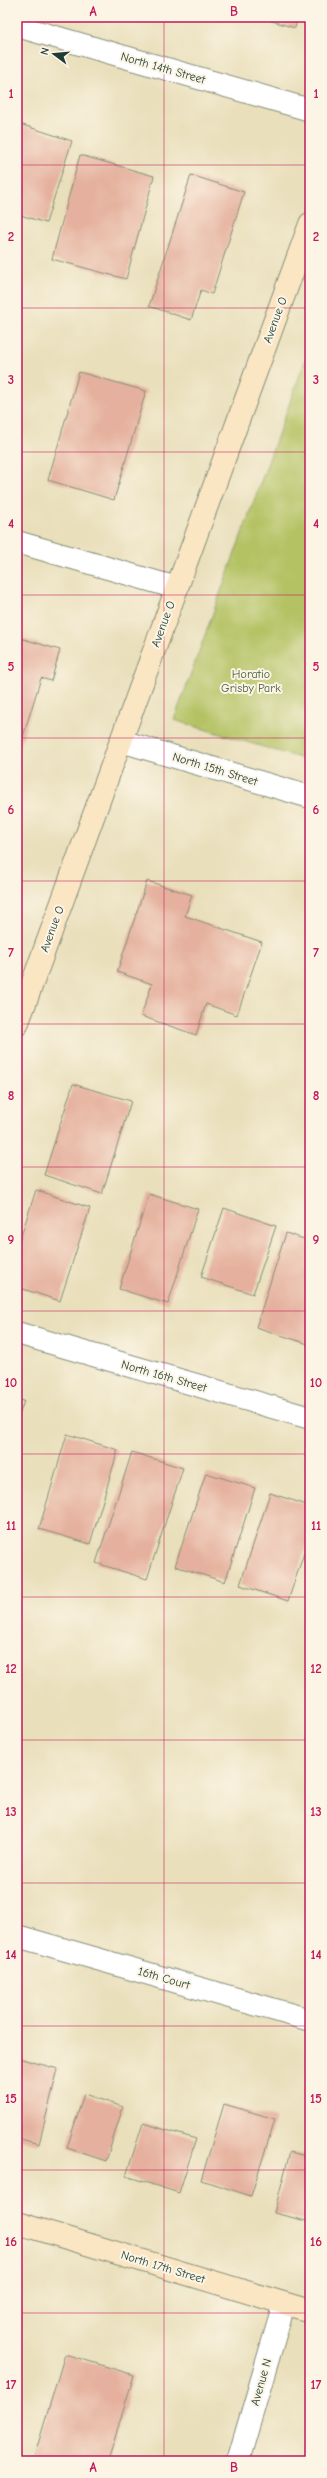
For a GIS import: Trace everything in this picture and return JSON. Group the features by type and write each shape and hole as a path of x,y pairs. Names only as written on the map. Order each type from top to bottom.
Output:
{"street":[{"name":"North 14th Street","path":"17,26 310,110"},
{"name":"Avenue O","path":"17,1025 310,224"},
{"path":"17,542 177,588"},
{"name":"North 15th Street","path":"121,741 310,797"},
{"name":"North 16th Street","path":"17,1333 310,1418"},
{"name":"16th Court","path":"17,1936 310,2020"},
{"name":"North 17th Street","path":"17,2223 310,2311"},
{"name":"Avenue N","path":"238,2461 284,2304"}],"green space":[{"name":"Horatio Grisby Park","path":"310,347 310,761 174,720"}],"building":[{"path":"259,17 298,17 295,28"},
{"path":"17,123 72,141 46,223 17,214"},
{"path":"80,155 154,176 126,279 52,259"},
{"path":"191,175 244,192 212,294 201,290 191,320 149,306"},
{"path":"79,372 146,391 114,500 48,480"},
{"path":"17,637 60,650 51,681 41,678 21,743 17,742"},
{"path":"147,881 192,895 185,916 262,942 237,1015 206,1004 196,1035 141,1016 152,984 117,972"},
{"path":"73,1084 131,1101 102,1194 44,1175"},
{"path":"36,1190 90,1208 60,1301 17,1287 17,1248"},
{"path":"149,1194 198,1209 168,1304 119,1289"},
{"path":"224,1208 276,1226 253,1294 201,1277"},
{"path":"286,1233 310,1241 310,1337 308,1344 256,1327"},
{"path":"17,1399 24,1401 17,1422"},
{"path":"67,1434 118,1450 90,1544 39,1529"},
{"path":"132,1452 183,1468 147,1579 96,1563"},
{"path":"206,1473 255,1488 225,1582 175,1566"},
{"path":"270,1493 310,1506 310,1535 288,1601 240,1585"},
{"path":"18,2058 58,2069 39,2144 17,2138"},
{"path":"84,2094 123,2107 106,2161 67,2148"},
{"path":"224,2104 275,2119 251,2196 201,2180"},
{"path":"143,2123 196,2139 179,2193 126,2176"},
{"path":"290,2152 310,2157 310,2222 274,2213"},
{"path":"65,2354 134,2375 108,2461 33,2461"}]}
